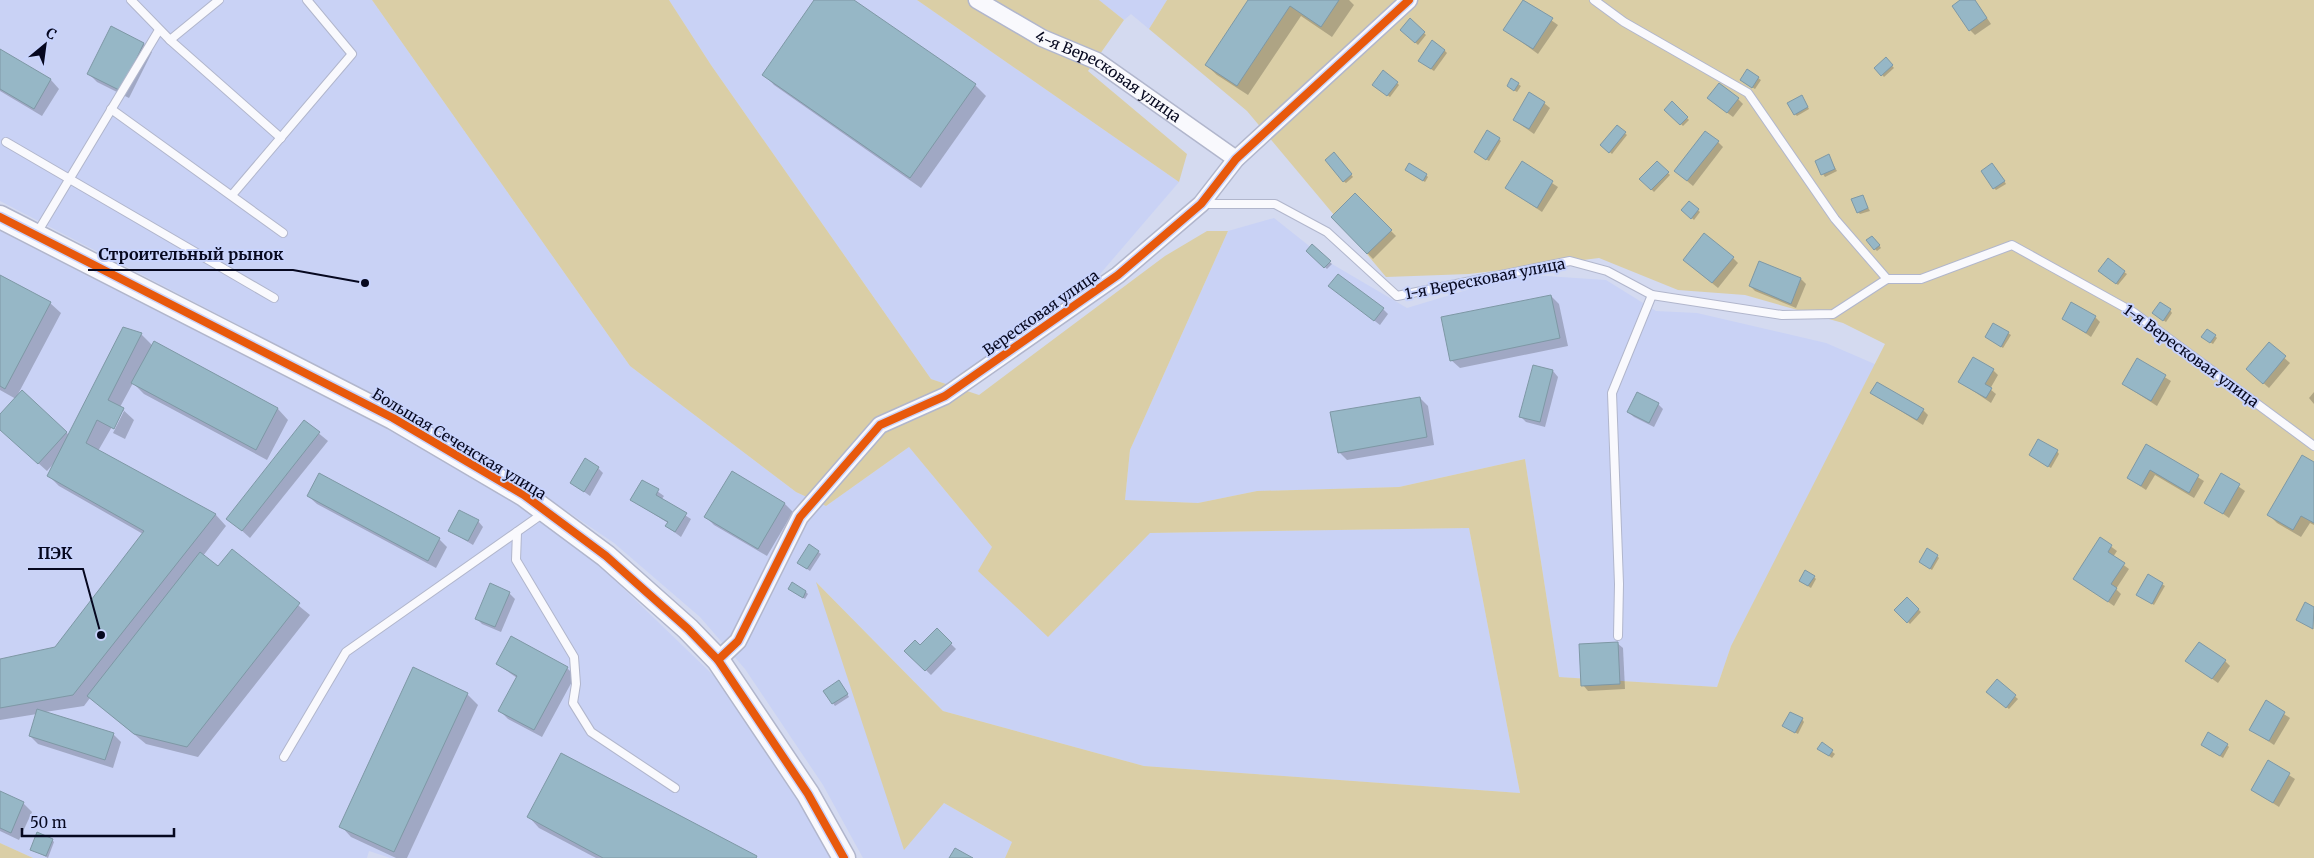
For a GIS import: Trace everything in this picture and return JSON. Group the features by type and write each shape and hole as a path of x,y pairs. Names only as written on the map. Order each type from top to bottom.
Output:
{"street":[{"name":"4-я Вересковая улица","path":"977,0 1042,38 1097,61 1236,159"},
{"name":"Вересковая улица","path":"718,660 738,641 800,517 880,425 945,396 1002,358 1118,275 1201,204 1236,159 1409,0"},
{"name":"Большая Сеченская улица","path":"0,216 393,418 524,495 606,556 688,629 718,660 808,794 844,858"}],"lane":[{"path":"130,0 170,40 281,138"},
{"path":"170,40 219,0"},
{"path":"232,195 352,54 307,0"},
{"path":"1594,0 1624,22 1748,93 1834,219 1887,279"},
{"path":"36,235 160,30"},
{"path":"111,109 283,233"},
{"path":"6,142 274,298"},
{"name":"1-я Вересковая улица","path":"1201,204 1275,204 1327,232 1397,296 1570,261 1607,271 1652,295 1782,315 1833,314 1887,279 1921,279 2012,245 2133,312 2314,446"},
{"path":"1618,636 1619,584 1612,393 1652,295"},
{"path":"284,757 346,652 546,511"},
{"path":"517,532 516,560 574,657 576,684 573,703 586,725 591,732 676,788"}],"shaded area":[{"path":"0,0 372,0 630,366 796,492 826,506 909,447 992,547 1048,636 1149,533 1469,528 1520,793 1144,766 943,711 817,583 904,849 944,803 1012,842 1005,858 863,858 823,785 745,669 700,617 614,543 537,491 400,409 0,201"},
{"path":"372,0 669,0 711,65 931,379 979,395 1165,256 1207,231 1228,231 1130,450 1125,500 1198,503 1257,491 1399,487 1525,459 1559,677 1717,687 1731,646 1885,344 1843,323 1745,295 1678,290 1599,258 1469,274 1386,277 1247,111 1149,29 1167,0 2314,0 2314,858 1005,858 1012,842 944,803 904,850 816,582 943,711 1144,766 1520,793 1469,528 1150,533 1048,637 978,571 992,547 909,447 826,506 796,492 630,366"},
{"path":"669,0 917,0 1179,182 1094,281 946,384 931,379 711,65"},
{"path":"917,0 1099,0 1124,20 1088,71 1187,154 1179,182"},
{"path":"1099,0 1167,0 1149,29 1131,14 1124,20"},
{"path":"1274,218 1332,264 1407,308 1470,289 1531,275 1606,280 1656,311 1697,313 1826,343 1877,365 1731,646 1717,687 1559,677 1525,459 1399,487 1257,491 1198,503 1125,500 1130,450 1228,231"},
{"path":"0,231 387,429 517,505 597,563 713,675 801,806 830,858 390,858 369,851 367,858 33,858 0,843"},
{"path":"0,843 33,858 0,858"}],"building":[{"path":"814,0 854,0 976,84 910,178 762,75"},
{"path":"1248,0 1339,0 1321,27 1290,6 1237,86 1205,65"},
{"path":"1523,0 1553,18 1533,49 1503,30"},
{"path":"1960,0 1975,0 1987,18 1969,31 1952,6"},
{"path":"1410,18 1425,32 1415,43 1400,30"},
{"path":"111,26 144,43 121,91 87,74"},
{"path":"1432,40 1445,50 1431,69 1418,61"},
{"path":"0,49 51,79 34,109 0,89"},
{"path":"1886,57 1893,65 1881,76 1874,68"},
{"path":"1747,69 1759,77 1752,88 1740,80"},
{"path":"1383,70 1398,82 1387,96 1372,85"},
{"path":"1511,78 1519,83 1514,91 1507,86"},
{"path":"1719,83 1739,98 1727,113 1707,98"},
{"path":"1529,92 1545,102 1529,129 1513,120"},
{"path":"1802,95 1808,107 1794,115 1787,103"},
{"path":"1672,101 1688,117 1680,125 1664,110"},
{"path":"1617,125 1626,132 1609,153 1600,145"},
{"path":"1487,130 1500,138 1486,160 1474,152"},
{"path":"1705,131 1719,141 1687,181 1674,171"},
{"path":"1334,152 1352,174 1343,182 1325,160"},
{"path":"1829,154 1835,169 1821,175 1815,161"},
{"path":"1522,161 1553,181 1537,208 1505,188"},
{"path":"1657,161 1669,172 1651,190 1639,179"},
{"path":"1409,163 1427,174 1423,181 1405,170"},
{"path":"1992,163 2005,181 1993,189 1981,171"},
{"path":"1355,193 1392,230 1367,254 1331,217"},
{"path":"1863,195 1868,208 1857,213 1851,199"},
{"path":"1689,201 1699,209 1691,219 1681,210"},
{"path":"1704,233 1734,257 1712,283 1683,260"},
{"path":"1872,236 1880,245 1874,250 1866,240"},
{"path":"1312,244 1331,261 1324,268 1306,251"},
{"path":"2108,258 2125,271 2116,284 2098,271"},
{"path":"1759,261 1801,278 1791,304 1749,286"},
{"path":"1338,274 1384,308 1374,321 1328,286"},
{"path":"0,275 51,302 5,389 0,386"},
{"path":"1551,295 1560,338 1450,361 1441,317"},
{"path":"2071,302 2096,316 2086,333 2062,319"},
{"path":"2160,302 2171,309 2163,321 2152,313"},
{"path":"1993,323 2009,332 2001,347 1985,337"},
{"path":"123,327 142,333 108,400 124,408 114,429 97,420 86,443 216,514 73,695 0,708 0,659 55,647 144,531 47,476"},
{"path":"2207,329 2216,335 2210,343 2201,337"},
{"path":"154,341 278,408 256,450 131,383"},
{"path":"2269,342 2286,356 2263,384 2246,369"},
{"path":"1973,357 1994,369 1985,384 1992,388 1986,398 1958,382"},
{"path":"2137,358 2166,375 2151,401 2122,384"},
{"path":"1533,365 1553,370 1540,422 1519,417"},
{"path":"1877,382 1924,409 1917,420 1870,393"},
{"path":"22,390 67,432 38,464 0,430 0,414"},
{"path":"1637,392 1659,403 1649,423 1627,412"},
{"path":"1420,397 1427,437 1338,453 1330,412"},
{"path":"304,420 320,432 242,531 226,519"},
{"path":"2038,439 2058,450 2048,467 2029,455"},
{"path":"2146,444 2199,475 2189,493 2150,470 2141,486 2127,478"},
{"path":"2302,455 2314,462 2314,523 2301,516 2293,530 2267,515"},
{"path":"585,458 599,467 584,492 570,483"},
{"path":"732,471 785,503 758,549 704,517"},
{"path":"319,473 440,538 428,561 307,496"},
{"path":"2221,473 2240,484 2223,514 2204,503"},
{"path":"642,480 659,489 656,495 687,513 675,532 665,526 668,522 630,500"},
{"path":"459,510 479,520 468,541 448,531"},
{"path":"2100,537 2112,545 2108,552 2125,563 2111,584 2117,588 2108,602 2073,579"},
{"path":"809,544 819,551 807,569 797,563"},
{"path":"1927,548 1938,555 1930,569 1919,562"},
{"path":"232,549 300,603 187,747 134,734 87,696 200,552 218,566"},
{"path":"1805,570 1815,576 1808,586 1799,581"},
{"path":"2148,574 2163,583 2152,604 2136,595"},
{"path":"792,582 806,591 803,598 788,589"},
{"path":"490,583 510,592 495,627 475,619"},
{"path":"1907,597 1919,609 1907,623 1894,610"},
{"path":"2305,602 2314,607 2313,629 2296,620"},
{"path":"937,628 952,643 925,671 904,651 915,640 920,645"},
{"path":"511,636 568,667 534,730 498,711 517,676 496,664"},
{"path":"1618,642 1620,684 1581,686 1579,644"},
{"path":"2199,642 2226,660 2212,679 2185,661"},
{"path":"413,667 468,693 394,852 339,827"},
{"path":"1997,679 2016,695 2006,708 1986,692"},
{"path":"839,680 848,694 832,704 823,691"},
{"path":"2266,700 2285,712 2269,741 2249,730"},
{"path":"37,709 114,733 105,760 29,736"},
{"path":"1790,712 1803,718 1795,733 1782,726"},
{"path":"2208,732 2228,744 2220,756 2201,745"},
{"path":"1822,742 1833,750 1829,756 1817,749"},
{"path":"561,753 757,856 756,858 603,858 527,817"},
{"path":"2268,760 2290,773 2273,803 2251,790"},
{"path":"0,791 24,802 11,833 0,828"},
{"path":"37,832 53,839 46,856 30,850"},
{"path":"955,848 973,858 949,858"}],"cycle path":[{"path":"718,660 738,641 800,517 880,425 945,396 1118,275 1201,204 1236,159 1409,0"},
{"path":"0,217 393,418 524,495 606,556 688,629 718,660 808,794 844,858"}],"place":[{"name":"Строительный рынок","path":"365,283"},
{"name":"ПЭК","path":"101,635"}]}
